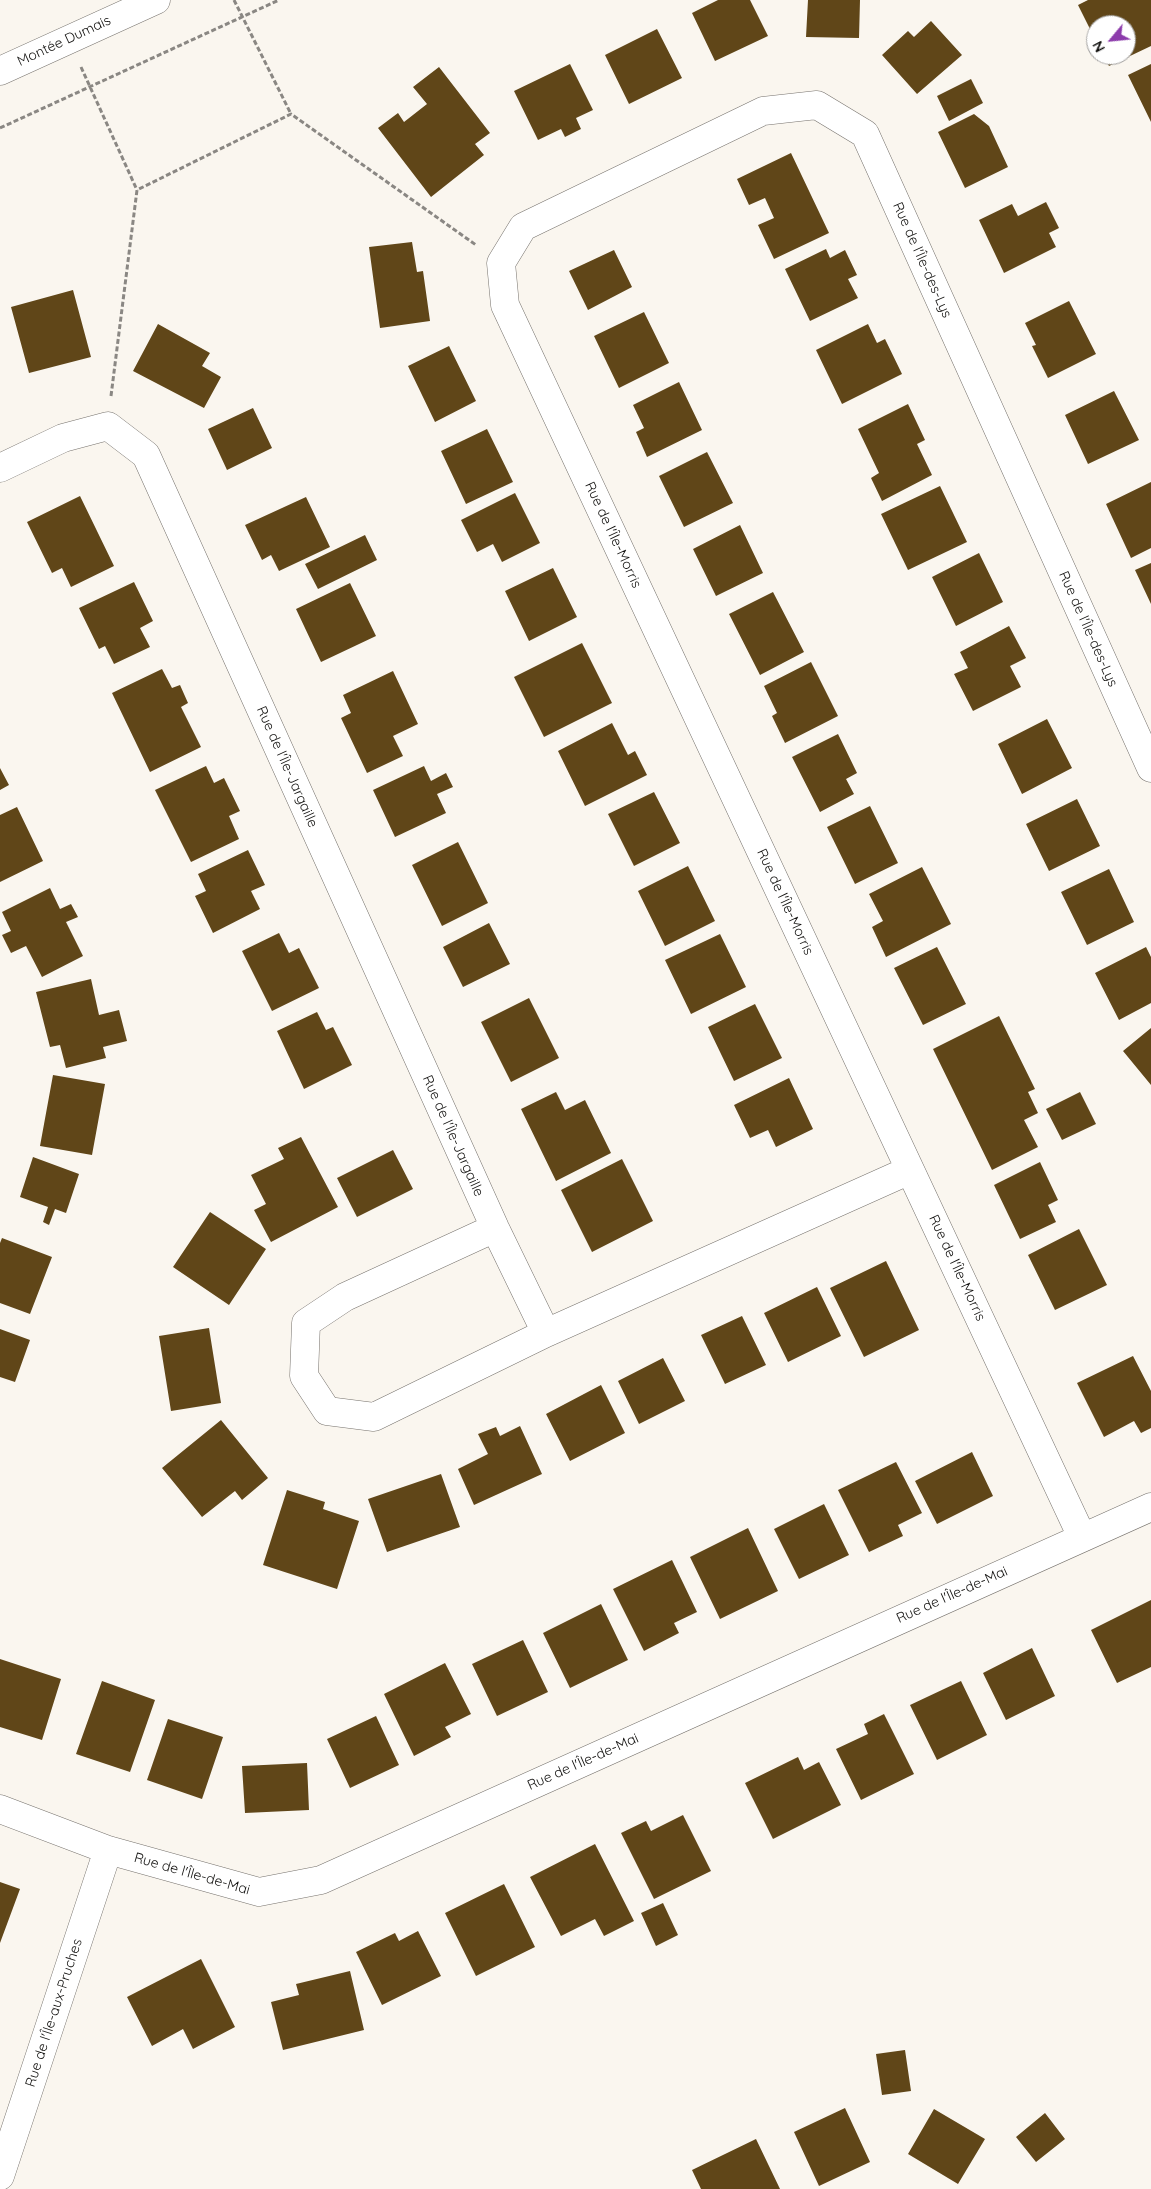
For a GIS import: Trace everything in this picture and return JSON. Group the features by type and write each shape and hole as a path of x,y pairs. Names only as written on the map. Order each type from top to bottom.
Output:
{"street":[{"name":"Montée Dumais","path":"0,71 156,0"},
{"name":"Rue de l'Île-des-Lys","path":"501,263 523,227 763,111 817,106 866,134 1151,768"},
{"name":"Rue de l'Île-Morris","path":"501,263 505,305 1082,1537"},
{"path":"0,468 63,438 108,426"},
{"name":"Rue de l'Île-Jargaille","path":"108,426 146,456 495,1228 546,1333"},
{"path":"495,1228 345,1296 306,1323 304,1376 327,1411 374,1417 546,1333 910,1170"},
{"name":"Rue de l'Île-de-Mai","path":"0,1809 108,1850 259,1892 321,1880 1151,1507"},
{"name":"Rue de l'Île-aux-Pruches","path":"0,2176 108,1850"}],"path":[{"path":"234,0 291,114 501,263"},
{"path":"0,128 279,0"},
{"path":"68,39 137,190 108,426"},
{"path":"137,190 291,114"}],"building":[{"path":"718,0 750,0 768,36 715,61 692,13"},
{"path":"808,0 860,0 859,38 806,37"},
{"path":"1088,0 1151,0 1151,46 1136,53 1136,15 1086,15 1086,21 1078,5"},
{"path":"931,21 962,55 917,94 882,55 908,31 914,37"},
{"path":"657,29 682,78 629,104 605,55"},
{"path":"570,64 593,110 576,118 581,129 565,137 561,129 538,140 514,91"},
{"path":"1151,64 1151,122 1128,75"},
{"path":"439,67 490,133 475,144 484,155 431,197 378,128 398,113 404,122 427,104 413,87"},
{"path":"971,79 983,103 949,121 937,96"},
{"path":"974,114 989,126 1008,167 965,188 938,132"},
{"path":"791,153 829,233 774,259 758,225 774,218 765,198 749,205 737,179"},
{"path":"1046,202 1059,228 1049,233 1056,247 1004,273 979,220 1012,204 1018,216"},
{"path":"412,242 417,272 423,271 430,321 380,328 369,247"},
{"path":"826,249 830,258 845,250 857,275 848,279 858,298 810,321 785,269"},
{"path":"614,250 632,287 588,310 569,271"},
{"path":"73,290 91,357 29,373 11,307"},
{"path":"1069,301 1096,354 1048,378 1032,346 1036,345 1025,323"},
{"path":"644,312 669,363 619,388 594,336"},
{"path":"158,324 210,353 202,366 221,377 204,408 133,371"},
{"path":"868,324 877,343 885,339 902,374 842,404 816,350"},
{"path":"449,346 476,401 435,422 408,366"},
{"path":"679,382 702,430 647,457 636,432 644,428 633,405"},
{"path":"1114,391 1139,440 1088,464 1065,415"},
{"path":"908,404 925,440 917,444 932,475 882,501 871,478 879,473 858,429"},
{"path":"253,408 272,448 227,470 208,429"},
{"path":"487,429 513,482 466,504 441,451"},
{"path":"707,452 733,503 684,527 659,476"},
{"path":"1151,482 1151,548 1131,558 1106,504"},
{"path":"940,486 967,542 908,570 881,514"},
{"path":"515,493 540,543 502,562 493,544 477,552 461,520"},
{"path":"80,496 114,566 71,587 62,568 52,573 27,522"},
{"path":"306,497 330,547 279,571 271,555 262,560 245,525"},
{"path":"740,525 763,573 716,596 693,549"},
{"path":"365,535 377,560 318,589 305,564"},
{"path":"979,553 1003,602 956,626 932,577"},
{"path":"1151,563 1151,604 1135,570"},
{"path":"553,568 577,617 529,641 505,591"},
{"path":"134,582 153,621 140,628 150,647 114,664 105,646 99,649 79,608"},
{"path":"350,583 376,636 321,662 296,609"},
{"path":"773,592 804,652 760,675 729,614"},
{"path":"1009,626 1026,658 1010,666 1021,687 973,711 954,674 968,668 960,652"},
{"path":"582,643 612,703 544,737 514,677"},
{"path":"811,662 838,716 785,743 772,716 777,713 764,686"},
{"path":"162,669 172,688 180,685 188,703 181,707 201,747 150,772 112,693"},
{"path":"393,671 418,724 393,736 403,756 367,773 341,718 351,713 343,695"},
{"path":"1047,719 1072,768 1022,794 998,744"},
{"path":"612,723 628,755 635,751 647,775 585,806 558,751"},
{"path":"838,734 857,773 846,779 854,794 820,812 792,757"},
{"path":"206,766 214,783 224,778 240,811 229,816 239,839 191,862 155,790"},
{"path":"424,766 431,781 446,773 453,787 437,794 446,813 395,837 373,790"},
{"path":"0,768 9,785 0,790"},
{"path":"654,792 680,843 634,866 608,814"},
{"path":"1077,799 1100,846 1049,871 1026,824"},
{"path":"870,806 898,863 855,884 827,827"},
{"path":"17,807 43,861 0,882 0,815"},
{"path":"458,842 488,903 442,926 412,865"},
{"path":"248,850 265,885 251,891 260,909 213,933 195,896 206,891 198,874"},
{"path":"688,866 715,921 665,946 638,891"},
{"path":"922,867 951,924 886,957 872,927 883,921 869,894"},
{"path":"1109,869 1134,922 1087,945 1061,892"},
{"path":"50,888 60,909 71,904 78,917 66,922 83,956 42,977 26,946 11,953 2,935 11,931 2,912"},
{"path":"489,923 510,964 463,987 443,947"},
{"path":"279,933 289,953 299,948 319,988 272,1011 242,951"},
{"path":"720,934 746,987 691,1014 665,960"},
{"path":"937,947 966,1004 923,1025 894,968"},
{"path":"1146,947 1151,957 1151,1003 1119,1020 1095,973"},
{"path":"91,979 99,1015 119,1010 127,1041 103,1047 106,1058 66,1068 60,1045 50,1047 36,992"},
{"path":"529,998 559,1058 511,1082 481,1022"},
{"path":"755,1004 782,1058 734,1081 708,1027"},
{"path":"317,1012 326,1030 333,1027 352,1065 304,1089 277,1031"},
{"path":"999,1016 1035,1089 1028,1092 1038,1113 1024,1120 1038,1147 992,1170 933,1049"},
{"path":"1151,1028 1151,1085 1123,1051"},
{"path":"53,1075 105,1084 92,1155 40,1146"},
{"path":"789,1078 813,1129 776,1147 768,1130 750,1138 734,1105"},
{"path":"556,1092 565,1110 585,1100 611,1153 556,1181 521,1109"},
{"path":"1080,1092 1096,1124 1062,1140 1046,1109"},
{"path":"301,1137 338,1207 271,1242 254,1210 266,1204 251,1175 284,1159 278,1148"},
{"path":"393,1150 413,1189 357,1217 337,1178"},
{"path":"33,1157 79,1174 66,1213 55,1209 49,1225 43,1222 48,1207 20,1197"},
{"path":"622,1159 653,1221 592,1252 561,1190"},
{"path":"1040,1162 1058,1200 1048,1205 1056,1222 1020,1239 994,1185"},
{"path":"210,1212 266,1249 229,1305 173,1267"},
{"path":"1079,1229 1107,1285 1055,1310 1028,1255"},
{"path":"2,1238 52,1257 30,1314 0,1303 0,1243"},
{"path":"886,1261 919,1330 864,1357 830,1288"},
{"path":"817,1287 841,1336 788,1362 764,1313"},
{"path":"742,1316 766,1365 725,1384 701,1335"},
{"path":"209,1328 221,1403 171,1411 159,1336"},
{"path":"0,1329 30,1340 15,1382 0,1377"},
{"path":"1133,1356 1151,1391 1151,1428 1141,1433 1134,1421 1104,1437 1077,1383"},
{"path":"663,1358 685,1401 639,1424 618,1381"},
{"path":"601,1385 625,1433 570,1461 546,1414"},
{"path":"221,1420 268,1478 242,1500 235,1491 202,1517 162,1468"},
{"path":"520,1426 542,1474 474,1505 458,1469 488,1454 478,1434 496,1427 500,1436"},
{"path":"972,1452 993,1496 937,1524 915,1481"},
{"path":"896,1462 922,1513 898,1525 903,1536 869,1552 838,1490"},
{"path":"441,1474 460,1527 387,1552 368,1499"},
{"path":"287,1490 325,1502 323,1509 359,1521 337,1589 263,1565"},
{"path":"824,1504 849,1555 799,1579 774,1529"},
{"path":"748,1528 778,1591 720,1619 690,1557"},
{"path":"672,1560 697,1612 674,1623 679,1633 644,1651 613,1589"},
{"path":"1151,1600 1151,1667 1117,1683 1091,1630"},
{"path":"601,1604 628,1660 570,1688 543,1633"},
{"path":"523,1640 548,1692 497,1716 472,1664"},
{"path":"1032,1648 1055,1696 1006,1720 983,1673"},
{"path":"0,1659 61,1679 42,1740 0,1727"},
{"path":"445,1663 471,1714 445,1727 451,1737 414,1756 384,1694"},
{"path":"102,1681 155,1700 130,1772 76,1754"},
{"path":"961,1681 987,1735 937,1760 910,1705"},
{"path":"884,1714 914,1774 861,1800 836,1749 868,1734 864,1724"},
{"path":"376,1716 399,1765 350,1788 327,1739"},
{"path":"168,1719 223,1737 202,1799 147,1780"},
{"path":"798,1757 804,1770 819,1762 841,1805 773,1839 745,1783"},
{"path":"307,1763 309,1810 245,1813 242,1766"},
{"path":"683,1815 711,1871 654,1899 621,1833 646,1821 651,1831"},
{"path":"595,1844 634,1921 604,1936 595,1919 561,1936 530,1877"},
{"path":"0,1882 20,1889 0,1943"},
{"path":"504,1884 535,1947 476,1976 445,1913"},
{"path":"663,1903 678,1935 656,1946 641,1913"},
{"path":"418,1931 441,1976 382,2005 356,1952 395,1933 399,1941"},
{"path":"201,1959 235,2027 193,2049 183,2029 152,2046 127,1997"},
{"path":"350,1971 364,2030 283,2050 271,2002 299,1995 296,1984"},
{"path":"905,2050 911,2091 882,2095 876,2054"},
{"path":"845,2108 870,2162 819,2186 794,2132"},
{"path":"934,2109 985,2139 958,2184 908,2154"},
{"path":"1045,2113 1065,2139 1036,2162 1016,2137"},
{"path":"756,2139 780,2189 701,2189 692,2170"}]}
